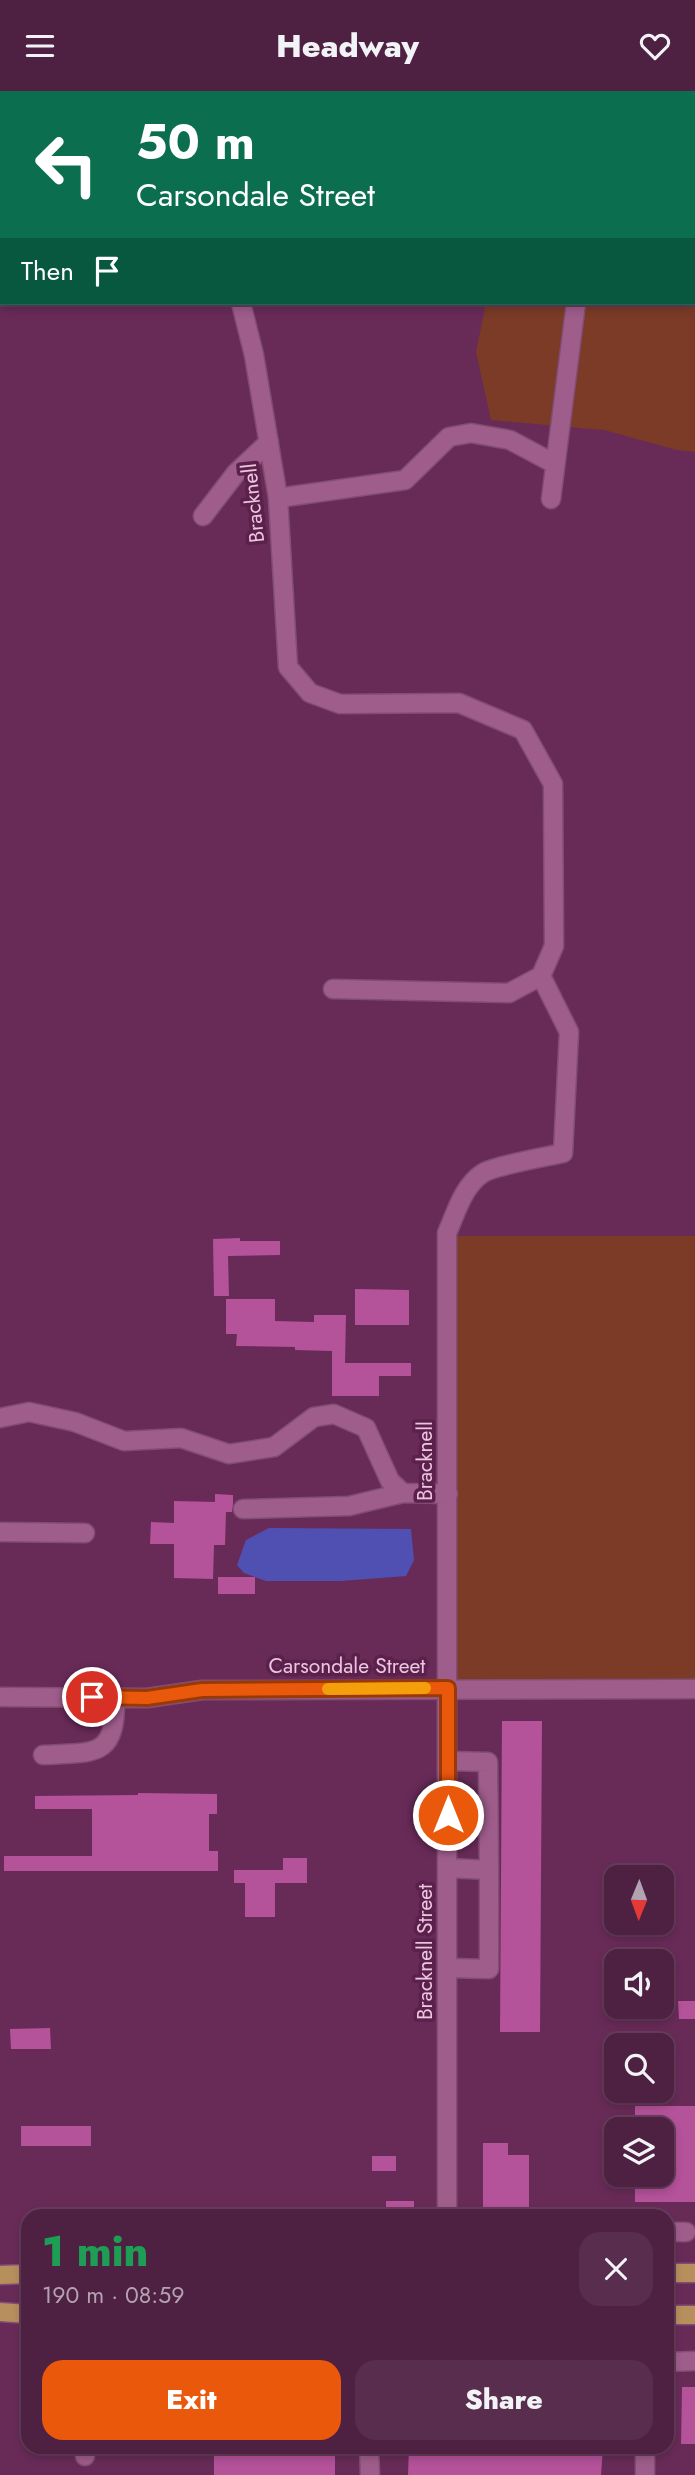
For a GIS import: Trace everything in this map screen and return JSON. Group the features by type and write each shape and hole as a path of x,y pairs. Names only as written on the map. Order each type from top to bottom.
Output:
{"main road":[{"path":"674,2273 695,2273"},
{"path":"0,2275 21,2274"},
{"path":"0,2312 21,2314"},
{"path":"674,2315 695,2315"}],"street":[{"name":"Bracknell","path":"242,305 254,355 278,498 288,667 310,693 340,704 459,703 523,730 553,784 554,946 541,975 569,1032 563,1153 484,1173 463,1195 447,1233 448,1688"},
{"path":"551,499 576,305"},
{"path":"278,498 405,480 449,437 471,433 510,440 555,464"},
{"path":"203,516 236,473 269,442"},
{"path":"332,989 509,993 541,975"},
{"path":"0,1418 29,1412 75,1422 124,1441 181,1437 229,1454 274,1447 314,1417 334,1414 366,1427 390,1481 404,1493"},
{"path":"243,1509 349,1506 404,1493 448,1494"},
{"path":"0,1532 85,1533"},
{"name":"Bracknell Street","path":"447,2209 448,1688"},
{"name":"Carsondale Street","path":"0,1697 147,1698 202,1690 695,1689"},
{"path":"43,1755 88,1752 110,1741 116,1717 115,1698"},
{"path":"448,1968 489,1969 488,1762 449,1761"},
{"path":"448,1868 489,1870"},
{"path":"674,2232 686,2232"},
{"path":"674,2362 695,2361"},
{"path":"369,2454 370,2475"},
{"path":"645,2454 645,2475"}],"shaded area":[{"path":"486,305 695,305 695,452 677,450 604,430 491,420 476,352"},
{"path":"456,1236 695,1236 695,1680 456,1680"},
{"path":"269,1528 411,1529 414,1560 406,1576 341,1581 266,1581 244,1573 237,1565 246,1540"}],"building":[{"path":"240,1238 240,1241 280,1241 280,1255 228,1256 229,1296 214,1296 213,1239"},
{"path":"355,1289 409,1290 409,1325 355,1325"},
{"path":"226,1299 275,1299 275,1321 314,1322 314,1315 346,1315 345,1363 411,1363 411,1376 379,1376 379,1396 332,1396 332,1351 236,1346 237,1334 226,1334"},
{"path":"215,1494 233,1495 233,1504 232,1512 226,1512 225,1545 214,1545 213,1579 174,1578 174,1544 150,1544 151,1522 174,1523 174,1501 215,1502"},
{"path":"218,1577 255,1577 255,1594 218,1594"},
{"path":"502,1721 542,1721 540,2032 500,2032"},
{"path":"217,1794 217,1814 209,1814 209,1851 218,1851 218,1871 4,1871 4,1856 92,1856 92,1809 35,1809 35,1796"},
{"path":"283,1858 307,1858 307,1883 275,1883 275,1917 245,1917 245,1883 234,1883 234,1870 283,1870"},
{"path":"678,2001 695,2001 695,2019 679,2019"},
{"path":"50,2028 51,2049 11,2049 10,2029"},
{"path":"635,2106 695,2106 695,2202 635,2202 635,2187 674,2187 674,2117 635,2117"},
{"path":"21,2126 91,2126 91,2146 21,2146"},
{"path":"483,2143 508,2143 508,2155 529,2155 529,2208 483,2207"},
{"path":"372,2156 396,2156 396,2171 372,2171"},
{"path":"386,2201 414,2201 414,2209 386,2209"},
{"path":"682,2387 695,2387 695,2444 681,2444"},
{"path":"214,2454 335,2454 335,2475 214,2475"},
{"path":"409,2454 602,2454 601,2475 408,2475"}],"slow traffic":[{"path":"328,1689 425,1688"}],"route":[{"path":"92,1697 147,1698 202,1690 448,1688 448,1815"}]}
